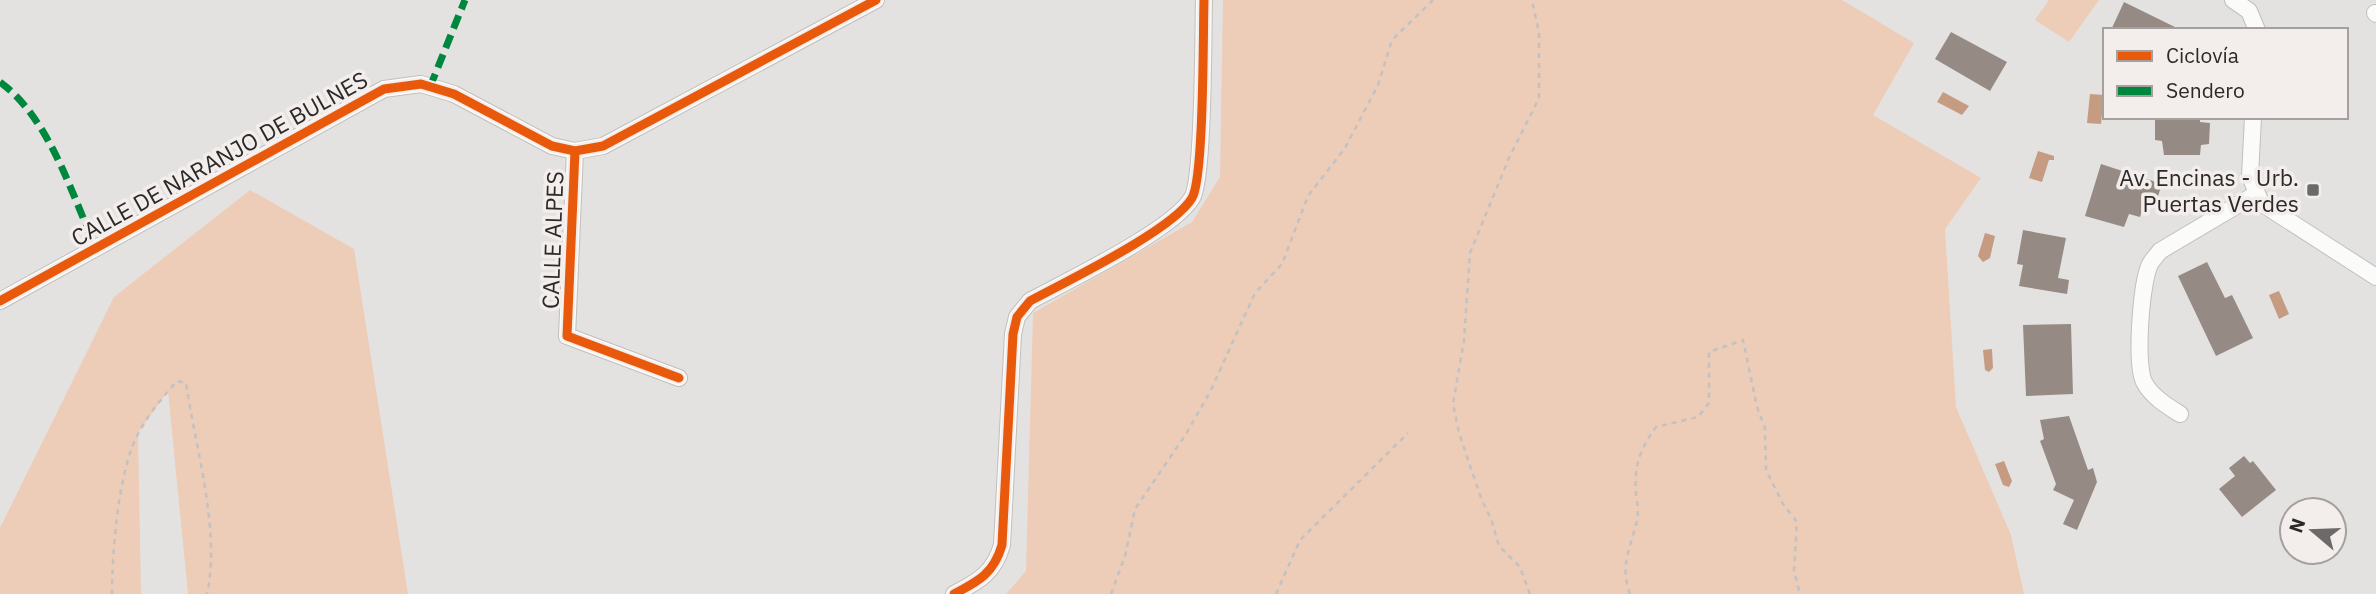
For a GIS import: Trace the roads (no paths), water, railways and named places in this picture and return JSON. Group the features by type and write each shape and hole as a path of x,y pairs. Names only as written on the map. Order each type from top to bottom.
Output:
{"street":[{"path":"575,151 603,146 876,0"},
{"path":"954,594 986,577 997,561 1002,545 1013,334 1017,317 1030,301 1168,223 1193,197 1199,165 1204,0"},
{"path":"2233,0 2249,10 2256,28"},
{"path":"2249,10 2264,0"},
{"name":"CALLE DE NARANJO DE BULNES","path":"0,301 384,89 421,84 454,94 552,146 575,151"},
{"path":"2253,119 2250,176 2261,203 2376,277"},
{"name":"CALLE ALPES","path":"575,151 567,336 679,378"},
{"path":"2180,414 2162,403 2144,383 2139,366 2145,282 2150,264 2160,251 2256,194"}],"place":[{"name":"Av. Encinas - Urb. Puertas Verdes","path":"2313,190"}]}
